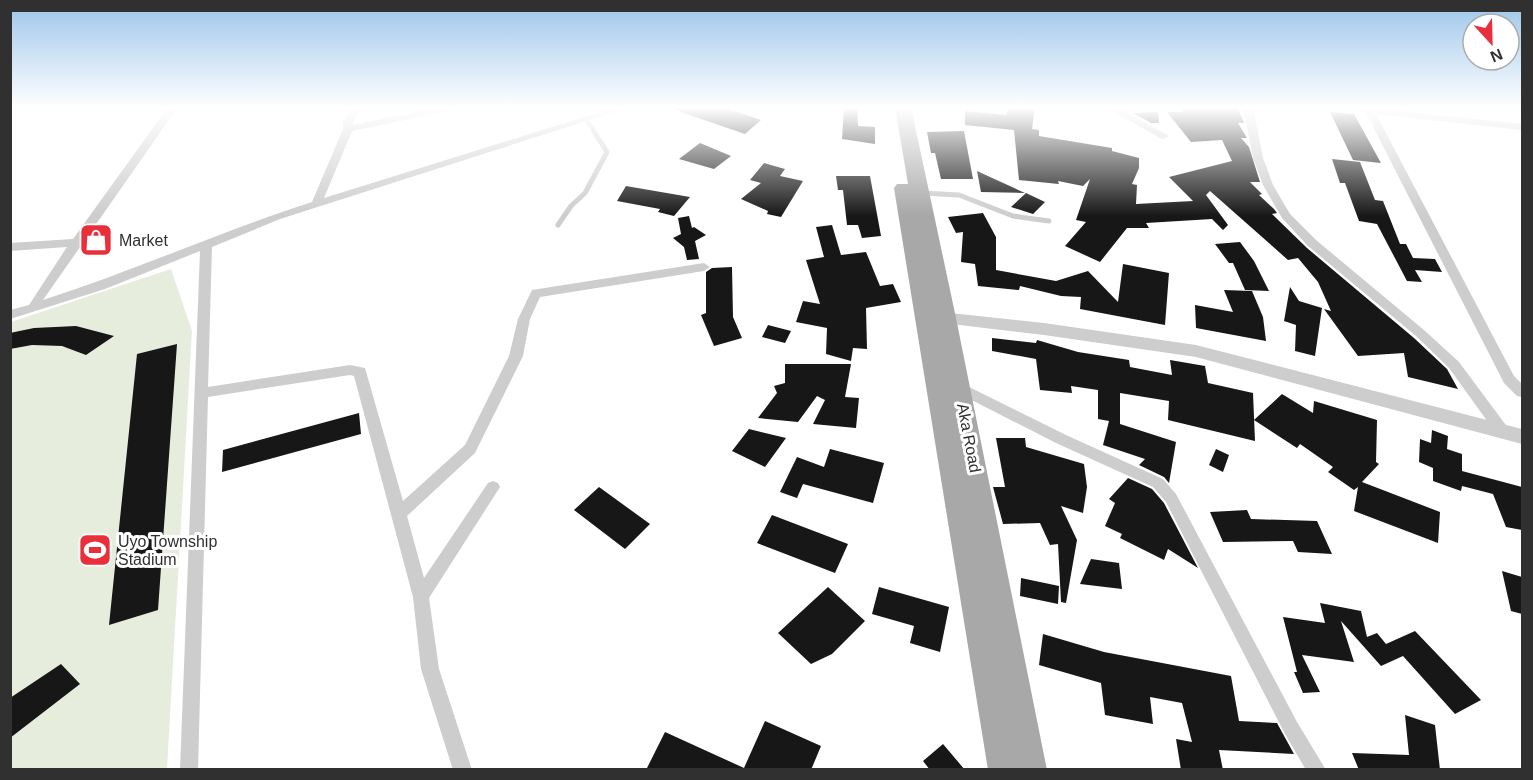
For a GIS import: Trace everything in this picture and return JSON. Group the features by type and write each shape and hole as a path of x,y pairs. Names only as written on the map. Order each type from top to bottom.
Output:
{"main road":[{"name":"Aka Road","path":"897,143 936,317 959,387 1032,770"},
{"name":"Aka Road","path":"910,143 1004,770"}],"street":[{"path":"33,308 40,294 147,143"},
{"path":"316,205 342,143"},
{"path":"10,315 101,286 276,217 509,143"},
{"path":"1255,143 1268,185 1286,216 1312,243 1420,333 1454,365 1503,432"},
{"path":"1387,143 1509,379 1522,392"},
{"path":"10,247 76,243"},
{"path":"189,770 206,246"},
{"path":"399,514 470,449 516,356 524,319 536,293 704,267"},
{"path":"936,317 1044,329 1197,351 1522,437"},
{"path":"201,393 350,370 360,372 364,378 421,597 430,669 463,770"},
{"path":"959,387 1061,440 1158,483 1172,498 1291,728 1317,770"},
{"path":"421,597 492,487"}],"lane":[{"path":"558,225 571,206 585,193 607,152 602,143"},
{"path":"919,193 963,195 1013,218 1030,222 1049,221"}],"green space":[{"name":"Uyo Township Stadium","path":"171,269 192,331 167,769 11,769 11,322"}],"building":[{"path":"699,143 731,156 714,169 679,159"},
{"path":"929,143 966,143 973,179 941,179 935,153 931,153"},
{"path":"1015,143 1084,143 1112,148 1112,151 1139,158 1139,168 1132,184 1137,185 1136,204 1193,201 1169,177 1232,161 1224,143 1246,143 1260,182 1250,182 1277,213 1272,214 1307,248 1414,338 1447,369 1458,389 1408,377 1404,353 1358,356 1324,309 1331,311 1318,282 1298,258 1288,260 1210,191 1206,195 1228,225 1223,230 1212,219 1146,223 1149,228 1127,228 1100,262 1065,246 1086,222 1076,220 1090,179 1083,186 1058,181 1059,184 1019,180"},
{"path":"1345,143 1370,143 1381,163 1353,160"},
{"path":"1332,159 1360,162 1375,200 1383,201 1400,244 1406,244 1413,258 1435,259 1442,272 1415,270 1422,282 1407,281 1377,224 1359,221 1345,183 1340,183"},
{"path":"764,163 785,169 780,176 803,181 781,217 767,214 768,211 741,199 761,183 750,180"},
{"path":"977,171 1025,193 981,192"},
{"path":"836,176 870,176 881,236 862,238 858,225 847,225 843,190 838,190"},
{"path":"626,186 690,197 674,216 658,212 660,209 617,201"},
{"path":"1026,193 1045,202 1033,214 1011,207"},
{"path":"983,213 996,237 996,270 1056,281 1088,271 1118,302 1123,264 1169,273 1165,325 1080,309 1081,297 1061,296 1020,286 1019,290 978,286 975,264 961,262 963,232 956,233 948,217"},
{"path":"689,216 692,228 706,235 695,241 699,259 687,260 684,247 673,238 681,234 678,218"},
{"path":"832,225 841,255 866,252 880,286 893,284 901,302 866,308 867,349 853,348 851,361 826,354 827,328 796,322 803,301 820,304 806,260 824,257 816,227"},
{"path":"1240,242 1254,261 1269,291 1245,290 1233,263 1229,263 1215,244"},
{"path":"732,267 733,317 742,338 714,346 701,315 706,313 706,272 712,268"},
{"path":"1290,287 1299,301 1322,308 1315,356 1295,351 1296,325 1284,321"},
{"path":"1224,290 1252,291 1263,317 1266,341 1196,328 1195,305 1233,312"},
{"path":"768,325 791,331 785,343 762,337"},
{"path":"76,326 114,336 86,355 62,346 32,345 10,349 10,333 34,328"},
{"path":"992,338 1036,343 1037,340 1078,352 1129,360 1130,367 1172,375 1170,360 1205,366 1208,383 1253,393 1255,441 1168,420 1169,401 1120,393 1120,424 1176,442 1169,483 1164,477 1139,465 1145,459 1103,445 1109,421 1098,419 1098,390 1071,386 1072,393 1040,390 1036,359 992,351"},
{"path":"177,344 158,610 109,625 137,354"},
{"path":"785,364 851,364 845,397 859,398 856,428 813,424 825,400 817,396 798,422 758,418 777,393 774,386 785,383"},
{"path":"1282,394 1313,413 1314,401 1377,420 1376,462 1379,464 1362,482 1440,512 1438,543 1354,511 1358,487 1354,490 1328,472 1333,467 1300,444 1297,448 1254,420"},
{"path":"359,413 361,434 222,472 223,450"},
{"path":"749,429 786,438 765,467 732,451"},
{"path":"1432,430 1448,436 1447,449 1462,454 1462,471 1522,487 1522,530 1506,527 1493,494 1462,486 1461,491 1433,481 1433,468 1419,462 1420,439 1431,443"},
{"path":"996,438 1025,438 1026,447 1084,464 1087,487 1083,513 1061,506 1077,540 1066,603 1061,602 1058,544 1050,545 1040,523 1003,524 993,487 1005,487"},
{"path":"830,449 884,463 873,503 803,484 797,498 780,492 797,457 824,467"},
{"path":"1216,449 1229,455 1223,472 1209,465"},
{"path":"1128,478 1152,489 1164,503 1198,568 1168,549 1164,560 1120,538 1122,534 1105,526 1115,503 1109,499"},
{"path":"599,487 650,524 625,549 574,510"},
{"path":"1247,510 1251,519 1317,521 1332,554 1298,552 1293,541 1223,542 1210,512"},
{"path":"772,515 848,544 835,573 757,543"},
{"path":"1091,559 1119,563 1122,589 1080,584"},
{"path":"1502,571 1522,577 1522,614 1511,611"},
{"path":"1021,578 1059,586 1058,604 1020,596"},
{"path":"828,587 865,621 832,654 811,664 778,633"},
{"path":"879,587 949,607 940,652 910,643 914,626 872,614"},
{"path":"1320,603 1361,611 1367,637 1377,633 1386,644 1415,631 1481,700 1455,714 1403,656 1381,666 1341,621 1354,662 1302,655 1320,692 1303,693 1294,672 1297,672 1283,617 1325,623"},
{"path":"1043,634 1104,652 1231,676 1239,721 1277,723 1294,754 1219,750 1223,770 1181,770 1176,739 1192,742 1182,703 1150,697 1153,724 1105,715 1101,683 1039,665"},
{"path":"61,664 80,684 10,738 10,698"},
{"path":"1405,715 1435,725 1440,770 1359,770 1352,753 1409,755"},
{"path":"765,721 821,746 811,770 646,770 665,732 744,768"},
{"path":"943,744 965,770 930,770 923,761"}],"place":[{"name":"Market","path":"96,240"},
{"name":"Uyo Township Stadium","path":"95,550"}]}
